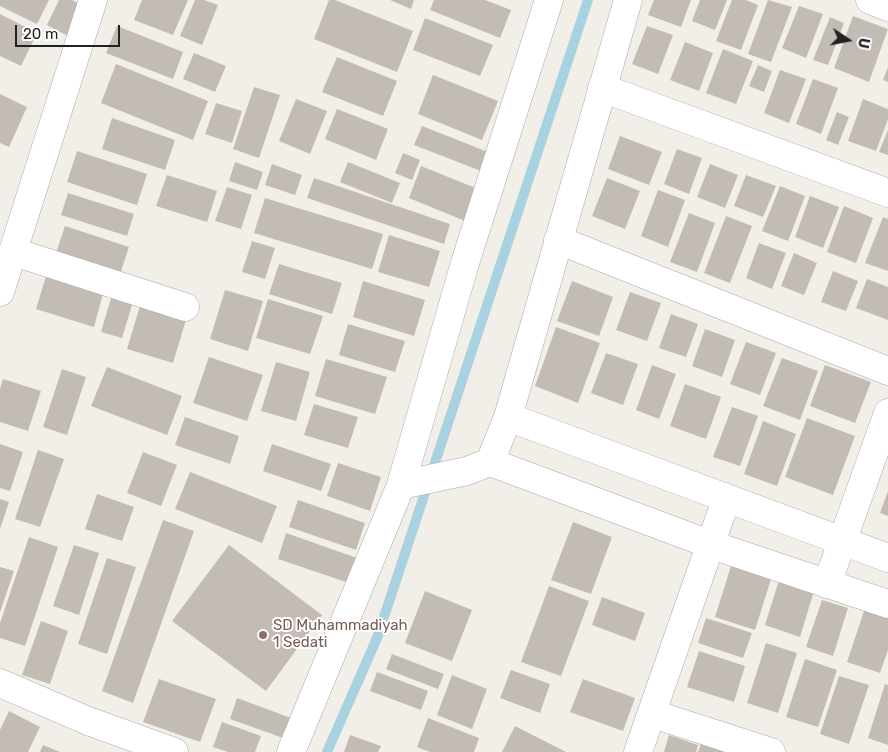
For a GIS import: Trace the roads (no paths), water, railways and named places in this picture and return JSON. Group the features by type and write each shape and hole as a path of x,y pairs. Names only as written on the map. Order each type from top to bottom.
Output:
{"street":[{"path":"0,292 93,0"},
{"path":"291,752 411,483 465,263 549,0"},
{"path":"479,467 508,417 628,0"},
{"path":"870,0 888,8"},
{"path":"602,88 888,193"},
{"path":"558,240 888,370"},
{"path":"14,252 185,307"},
{"path":"827,584 888,412"},
{"path":"508,417 726,500 888,558"},
{"path":"411,483 479,467 888,604"},
{"path":"638,752 653,714 726,500"},
{"path":"0,683 88,721 174,752"},
{"path":"653,714 771,752"}],"waterway":[{"path":"327,752 377,638 588,0"}],"place":[{"name":"SD Muhammadiyah 1 Sedati","path":"263,635"}]}
